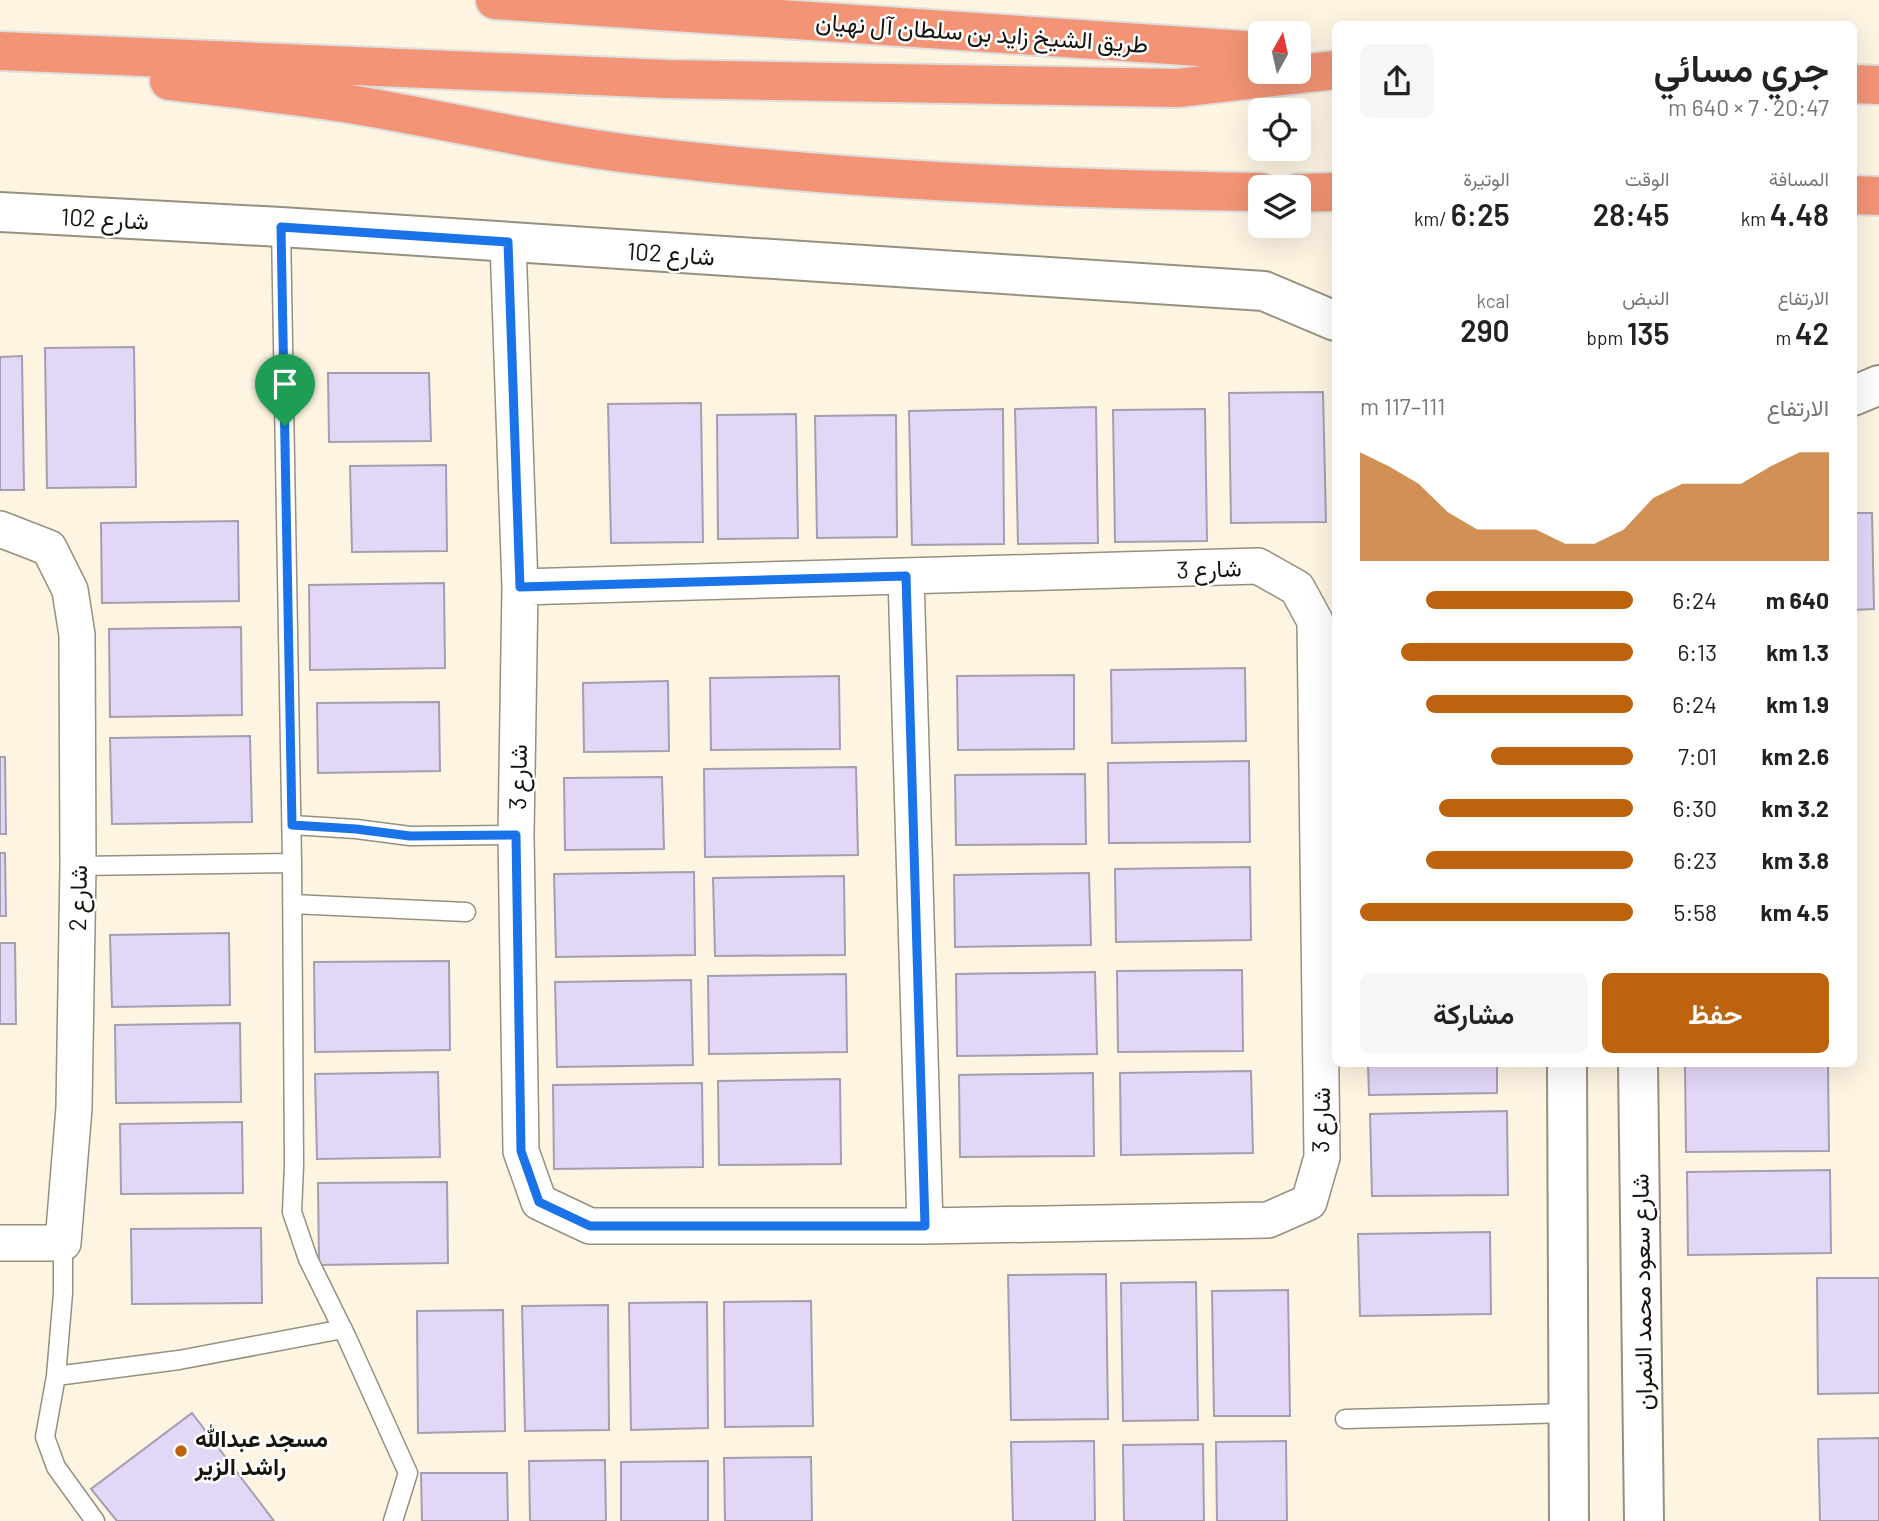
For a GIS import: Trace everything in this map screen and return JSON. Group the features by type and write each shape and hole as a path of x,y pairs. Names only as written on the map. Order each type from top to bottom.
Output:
{"highway":[{"name":"طريق الشيخ زايد بن سلطان آل نهيان","path":"495,0 1248,50"},
{"path":"0,51 666,79 1178,88 1332,70"},
{"path":"1311,54 1332,56"},
{"path":"0,60 343,103 635,155 765,169 1071,189 1248,192"},
{"path":"1857,84 1879,85"},
{"path":"1311,193 1332,192"},
{"path":"1857,195 1879,196"}],"street":[{"name":"شارع 102","path":"0,212 281,227 1264,291 1332,320"},
{"name":"شارع 3","path":"508,242 520,587 516,835 521,1151 539,1202 590,1226 925,1226 1268,1220 1309,1202 1322,1157 1315,621 1297,588 1258,566 520,587"},
{"path":"1857,394 1879,385"},
{"name":"شارع 2","path":"0,529 49,548 70,590 77,635 78,866 74,1108 63,1243"},
{"path":"906,576 925,1226"},
{"path":"1567,1067 1569,1521"},
{"name":"شارع سعود محمد النمران","path":"1638,1067 1644,1521"},
{"path":"0,1243 63,1243"}],"lane":[{"path":"281,227 292,825 292,1212 308,1259 408,1473 393,1521"},
{"path":"292,825 410,836 516,835"},
{"path":"78,866 292,863"},
{"path":"292,904 466,912"},
{"path":"63,1243 63,1293 56,1376 45,1437 56,1467 95,1521"},
{"path":"56,1376 178,1360 343,1329"},
{"path":"1345,1419 1568,1413"}],"building":[{"path":"134,347 136,487 47,488 45,348"},
{"path":"22,356 24,490 0,490 0,357"},
{"path":"328,373 429,373 431,441 329,442"},
{"path":"1323,392 1326,522 1231,523 1229,393"},
{"path":"701,403 703,542 611,543 608,404"},
{"path":"1096,407 1098,543 1018,544 1015,409"},
{"path":"1003,409 1004,544 912,545 909,411"},
{"path":"1205,409 1207,541 1115,542 1113,410"},
{"path":"796,414 798,538 718,539 717,415"},
{"path":"896,415 897,537 817,538 815,416"},
{"path":"446,465 447,551 352,552 350,466"},
{"path":"1857,513 1872,513 1874,609 1857,610"},
{"path":"238,521 239,601 102,603 101,523"},
{"path":"444,583 445,668 310,670 309,585"},
{"path":"241,627 242,715 110,717 109,629"},
{"path":"1245,668 1246,741 1112,743 1111,670"},
{"path":"1074,675 1074,749 958,750 957,676"},
{"path":"839,676 840,749 711,750 710,678"},
{"path":"668,681 669,751 584,752 583,683"},
{"path":"439,702 440,771 318,773 317,703"},
{"path":"250,736 252,822 112,824 110,738"},
{"path":"0,757 5,757 6,834 0,834"},
{"path":"1249,761 1250,842 1109,843 1108,763"},
{"path":"856,767 858,855 705,857 704,769"},
{"path":"1085,774 1086,844 956,845 955,775"},
{"path":"662,777 664,849 565,850 564,778"},
{"path":"0,853 5,853 6,916 0,916"},
{"path":"1250,867 1251,940 1116,942 1115,869"},
{"path":"694,872 695,955 556,957 554,874"},
{"path":"1089,873 1091,945 955,947 954,875"},
{"path":"844,876 845,955 715,956 713,878"},
{"path":"229,933 230,1005 112,1007 110,935"},
{"path":"0,943 15,943 16,1024 0,1024"},
{"path":"449,961 450,1050 315,1052 314,962"},
{"path":"1242,970 1243,1051 1118,1052 1117,971"},
{"path":"1095,972 1097,1054 957,1056 956,974"},
{"path":"846,974 847,1052 709,1054 708,976"},
{"path":"691,980 693,1065 557,1067 555,982"},
{"path":"240,1023 241,1102 116,1103 115,1025"},
{"path":"1368,1067 1497,1067 1497,1093 1369,1095"},
{"path":"1685,1067 1828,1067 1829,1151 1686,1152"},
{"path":"1251,1071 1253,1153 1121,1155 1120,1073"},
{"path":"438,1072 440,1157 317,1159 315,1074"},
{"path":"1093,1073 1094,1156 960,1157 959,1075"},
{"path":"840,1079 841,1164 719,1165 718,1081"},
{"path":"702,1083 703,1167 554,1169 553,1085"},
{"path":"1507,1111 1508,1195 1372,1196 1370,1114"},
{"path":"242,1122 243,1193 121,1194 120,1124"},
{"path":"1830,1170 1831,1253 1688,1255 1687,1172"},
{"path":"447,1182 448,1263 319,1265 318,1183"},
{"path":"261,1228 262,1303 132,1304 131,1229"},
{"path":"1490,1232 1491,1314 1360,1316 1358,1234"},
{"path":"1106,1274 1108,1419 1011,1420 1008,1275"},
{"path":"1817,1278 1879,1278 1879,1393 1818,1394"},
{"path":"1196,1282 1198,1420 1123,1421 1121,1283"},
{"path":"1288,1290 1290,1416 1214,1416 1212,1291"},
{"path":"811,1301 813,1426 725,1427 724,1302"},
{"path":"707,1302 708,1428 631,1430 629,1303"},
{"path":"608,1305 609,1430 525,1431 522,1306"},
{"path":"503,1310 505,1431 418,1433 417,1311"},
{"name":"مسجد عبدالله راشد الزير","path":"192,1413 274,1521 117,1521 91,1489"},
{"path":"1879,1438 1879,1521 1820,1521 1818,1439"},
{"path":"1094,1441 1095,1521 1013,1521 1011,1442"},
{"path":"1286,1441 1287,1521 1217,1521 1216,1442"},
{"path":"1203,1444 1204,1521 1124,1521 1123,1445"},
{"path":"811,1457 812,1521 725,1521 724,1458"},
{"path":"605,1460 606,1521 530,1521 529,1461"},
{"path":"708,1461 708,1521 621,1521 621,1462"},
{"path":"421,1473 507,1473 508,1521 422,1521"}],"place":[{"name":"مسجد عبدالله راشد الزير","path":"181,1451"}],"route":[{"path":"281,227 508,242 520,587 906,576 925,1226 590,1226 539,1202 521,1151 516,835 410,836 292,825 285,426 281,227"}]}
